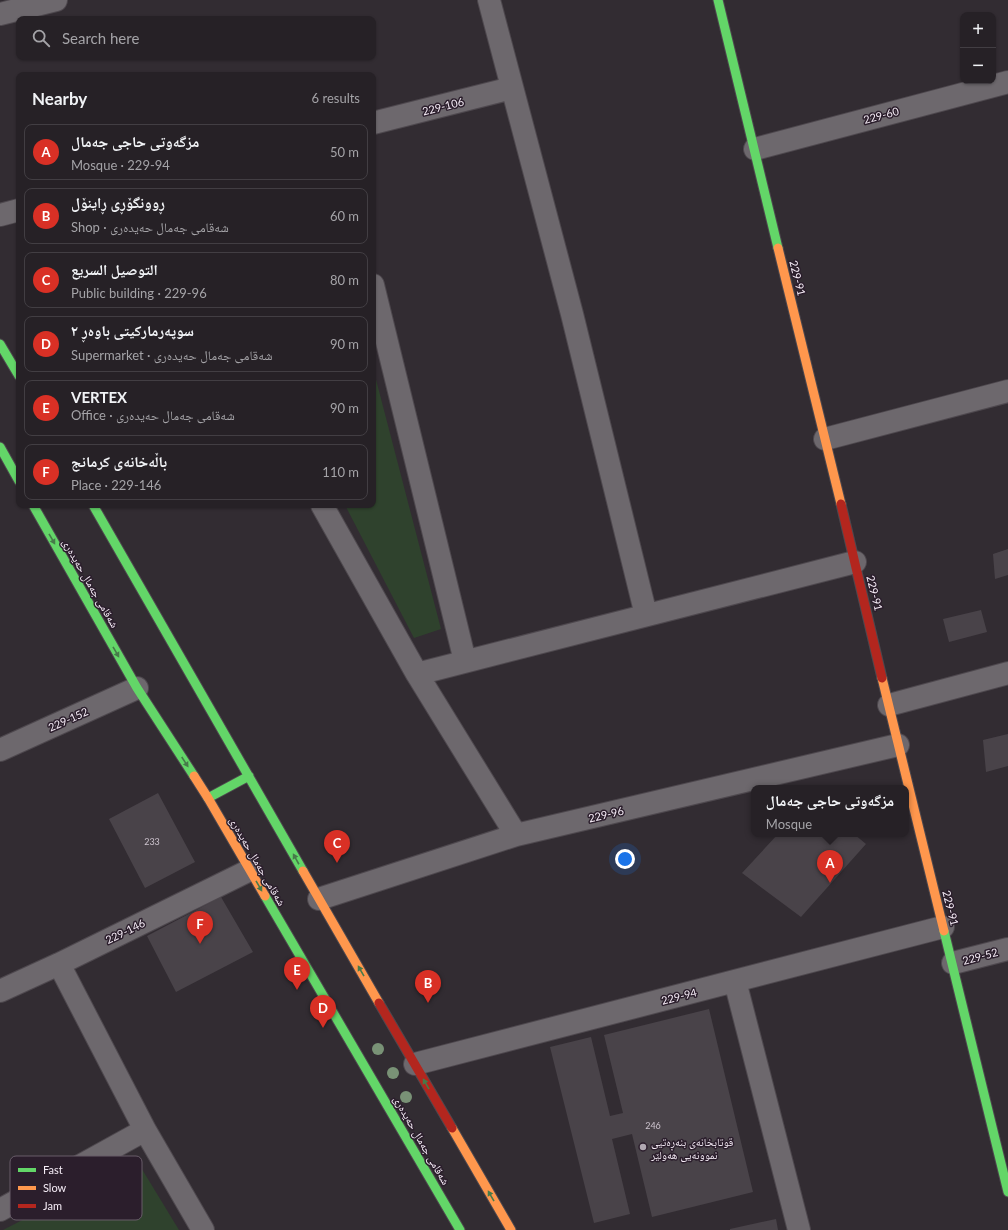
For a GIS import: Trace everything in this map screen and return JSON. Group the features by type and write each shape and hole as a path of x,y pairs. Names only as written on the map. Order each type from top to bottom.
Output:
{"main road":[{"name":"229-91","path":"718,0 890,705 908,785"},
{"path":"0,344 16,371"},
{"path":"0,447 16,476"},
{"name":"شەقامی جەمال حەیدەری","path":"35,508 137,688 208,798 460,1230"},
{"path":"96,508 319,899 511,1230"},
{"path":"208,798 249,776"},
{"name":"229-91","path":"909,790 1008,1192"}],"street":[{"path":"0,14 56,0"},
{"path":"489,0 572,314 646,615"},
{"name":"229-60","path":"754,149 1008,82"},
{"name":"229-106","path":"376,122 512,88"},
{"path":"0,215 16,211"},
{"path":"376,312 465,661"},
{"path":"825,439 1008,391"},
{"path":"324,508 417,674 516,835"},
{"path":"417,674 855,562"},
{"path":"890,705 1008,673"},
{"name":"229-152","path":"0,750 137,688"},
{"name":"229-96","path":"319,899 516,835 898,745"},
{"name":"229-146","path":"0,991 59,964 250,870"},
{"name":"229-94","path":"415,1064 943,928"},
{"name":"229-52","path":"952,963 1008,949"},
{"path":"59,964 145,1130 203,1230"},
{"path":"735,981 799,1230"},
{"path":"98,1156 145,1130"},
{"path":"0,1210 10,1204"}],"green space":[{"path":"376,380 441,629 414,638 347,508 376,508"},
{"path":"142,1169 179,1230 3,1230 22,1220 142,1220"}],"building":[{"path":"1008,549 1008,575 995,579 993,554"},
{"path":"981,610 987,632 949,642 943,619"},
{"path":"1008,734 1008,766 986,772 983,740"},
{"path":"158,793 195,862 145,888 109,819"},
{"path":"775,837 858,837 866,844 801,917 742,873"},
{"path":"221,897 253,952 176,992 147,936"},
{"path":"709,1009 753,1192 652,1217 632,1134 612,1139 630,1214 594,1223 550,1047 591,1037 610,1116 623,1113 604,1035"},
{"path":"776,1219 778,1230 730,1230 730,1229"}],"traffic: fast":[{"path":"718,0 778,248"},
{"path":"0,344 16,371"},
{"path":"0,447 16,476"},
{"path":"35,508 137,688 194,776"},
{"path":"95,508 303,871"},
{"path":"208,798 249,776"},
{"path":"265,896 460,1230"},
{"path":"944,931 1008,1192"}],"traffic: slow":[{"path":"778,248 841,504"},
{"path":"882,678 908,785"},
{"path":"194,776 265,896"},
{"path":"909,788 944,931"},
{"path":"303,871 379,1003"},
{"path":"452,1128 511,1230"}],"traffic: jam":[{"path":"841,504 882,678"},
{"path":"379,1003 452,1128"}],"place":[{"name":"التوصيل السريع","path":"337,863"},
{"name":"مزگەوتی حاجی جەمال","path":"830,883"},
{"name":"باڵەخانەی کرمانج","path":"200,944"},
{"name":"VERTEX","path":"297,990"},
{"name":"ڕوونگۆڕی ڕاینۆل","path":"428,1003"},
{"name":"سوپەرمارکیتی باوەڕ ٢","path":"323,1028"},
{"name":"قوتابخانەی بنەڕەتیی نموونەیی هەولێر","path":"643,1147"}]}
